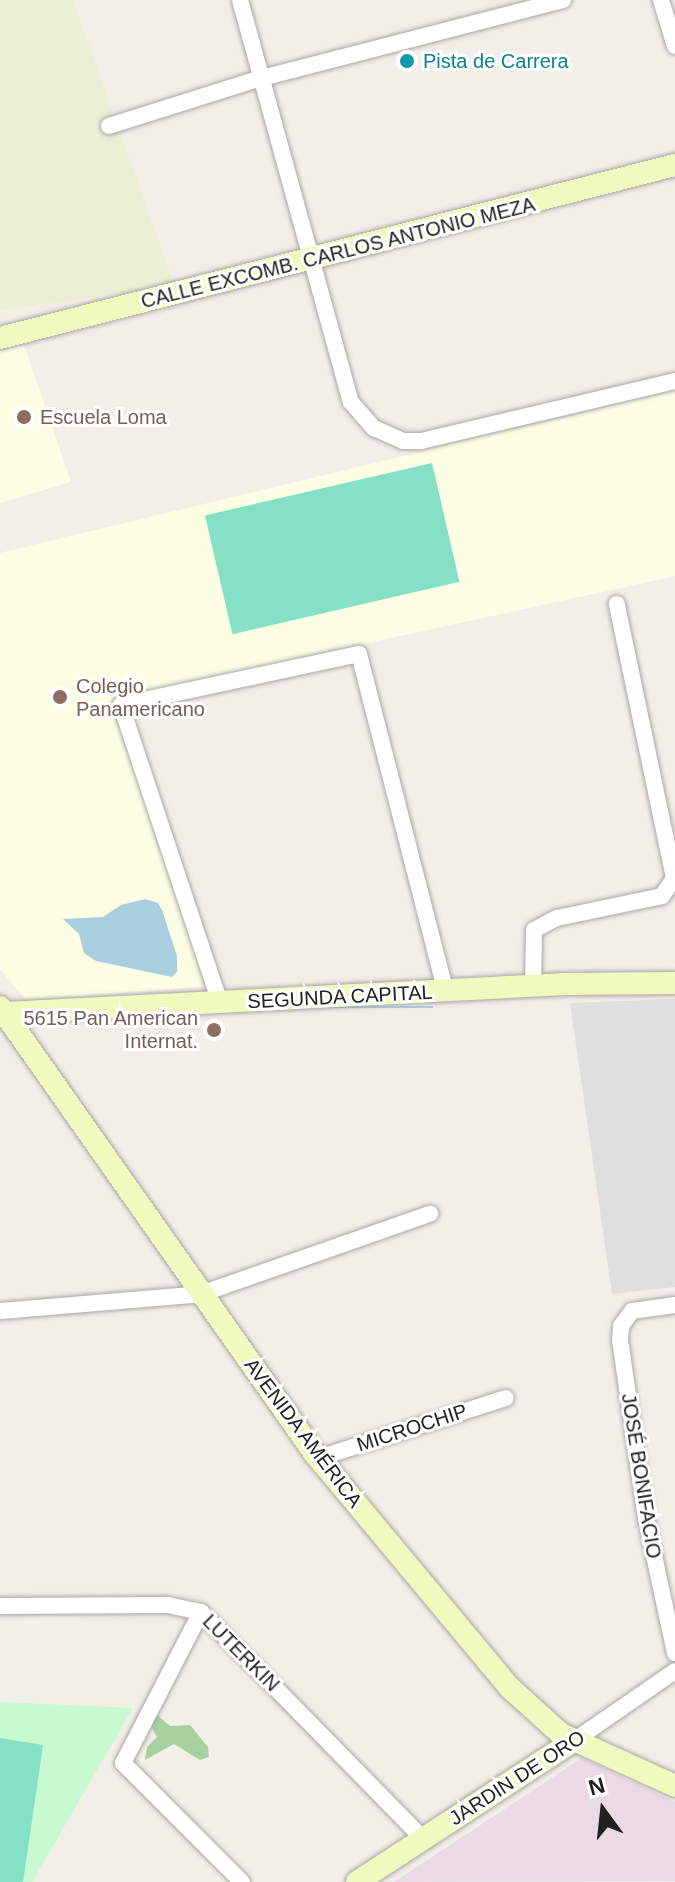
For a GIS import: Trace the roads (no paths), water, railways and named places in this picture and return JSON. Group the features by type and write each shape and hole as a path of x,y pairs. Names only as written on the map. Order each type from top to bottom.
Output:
{"street":[{"path":"240,0 258,79 355,411 374,428 403,441 675,381"},
{"path":"109,126 258,79 563,0"},
{"path":"661,0 675,46"},
{"name":"CALLE EXCOMB. CARLOS ANTONIO MEZA","path":"0,338 311,261 675,165"},
{"path":"533,986 534,930 557,918 662,896 674,878 617,604"},
{"path":"220,1003 121,705 359,654 446,992"},
{"name":"SEGUNDA CAPITAL","path":"2,1010 220,1003 533,986 675,983"},
{"name":"AVENIDA AMÉRICA","path":"2,1010 319,1458 509,1687 547,1724 675,1786"},
{"path":"0,1311 201,1294 430,1214"},
{"name":"JOSÉ BONIFACIO","path":"675,1305 642,1309 625,1317 620,1340 646,1518 675,1653"},
{"name":"MICROCHIP","path":"319,1458 506,1398"},
{"name":"LUTERKIN","path":"0,1606 168,1605 201,1612 423,1839"},
{"path":"201,1612 123,1763 242,1882"},
{"name":"JARDIN DE ORO","path":"357,1882 675,1671"}],"water":[{"path":"145,899 158,903 162,910 177,956 177,972 172,977 96,961 84,953 79,934 63,919 103,917 121,905"},
{"path":"433,1006 433,1008 250,1008"}],"place":[{"name":"Pista de Carrera","path":"407,61"},
{"name":"Escuela Loma","path":"24,417"},
{"name":"Colegio Panamericano","path":"60,697"},
{"name":"5615 Pan American Internat.","path":"214,1030"}]}
